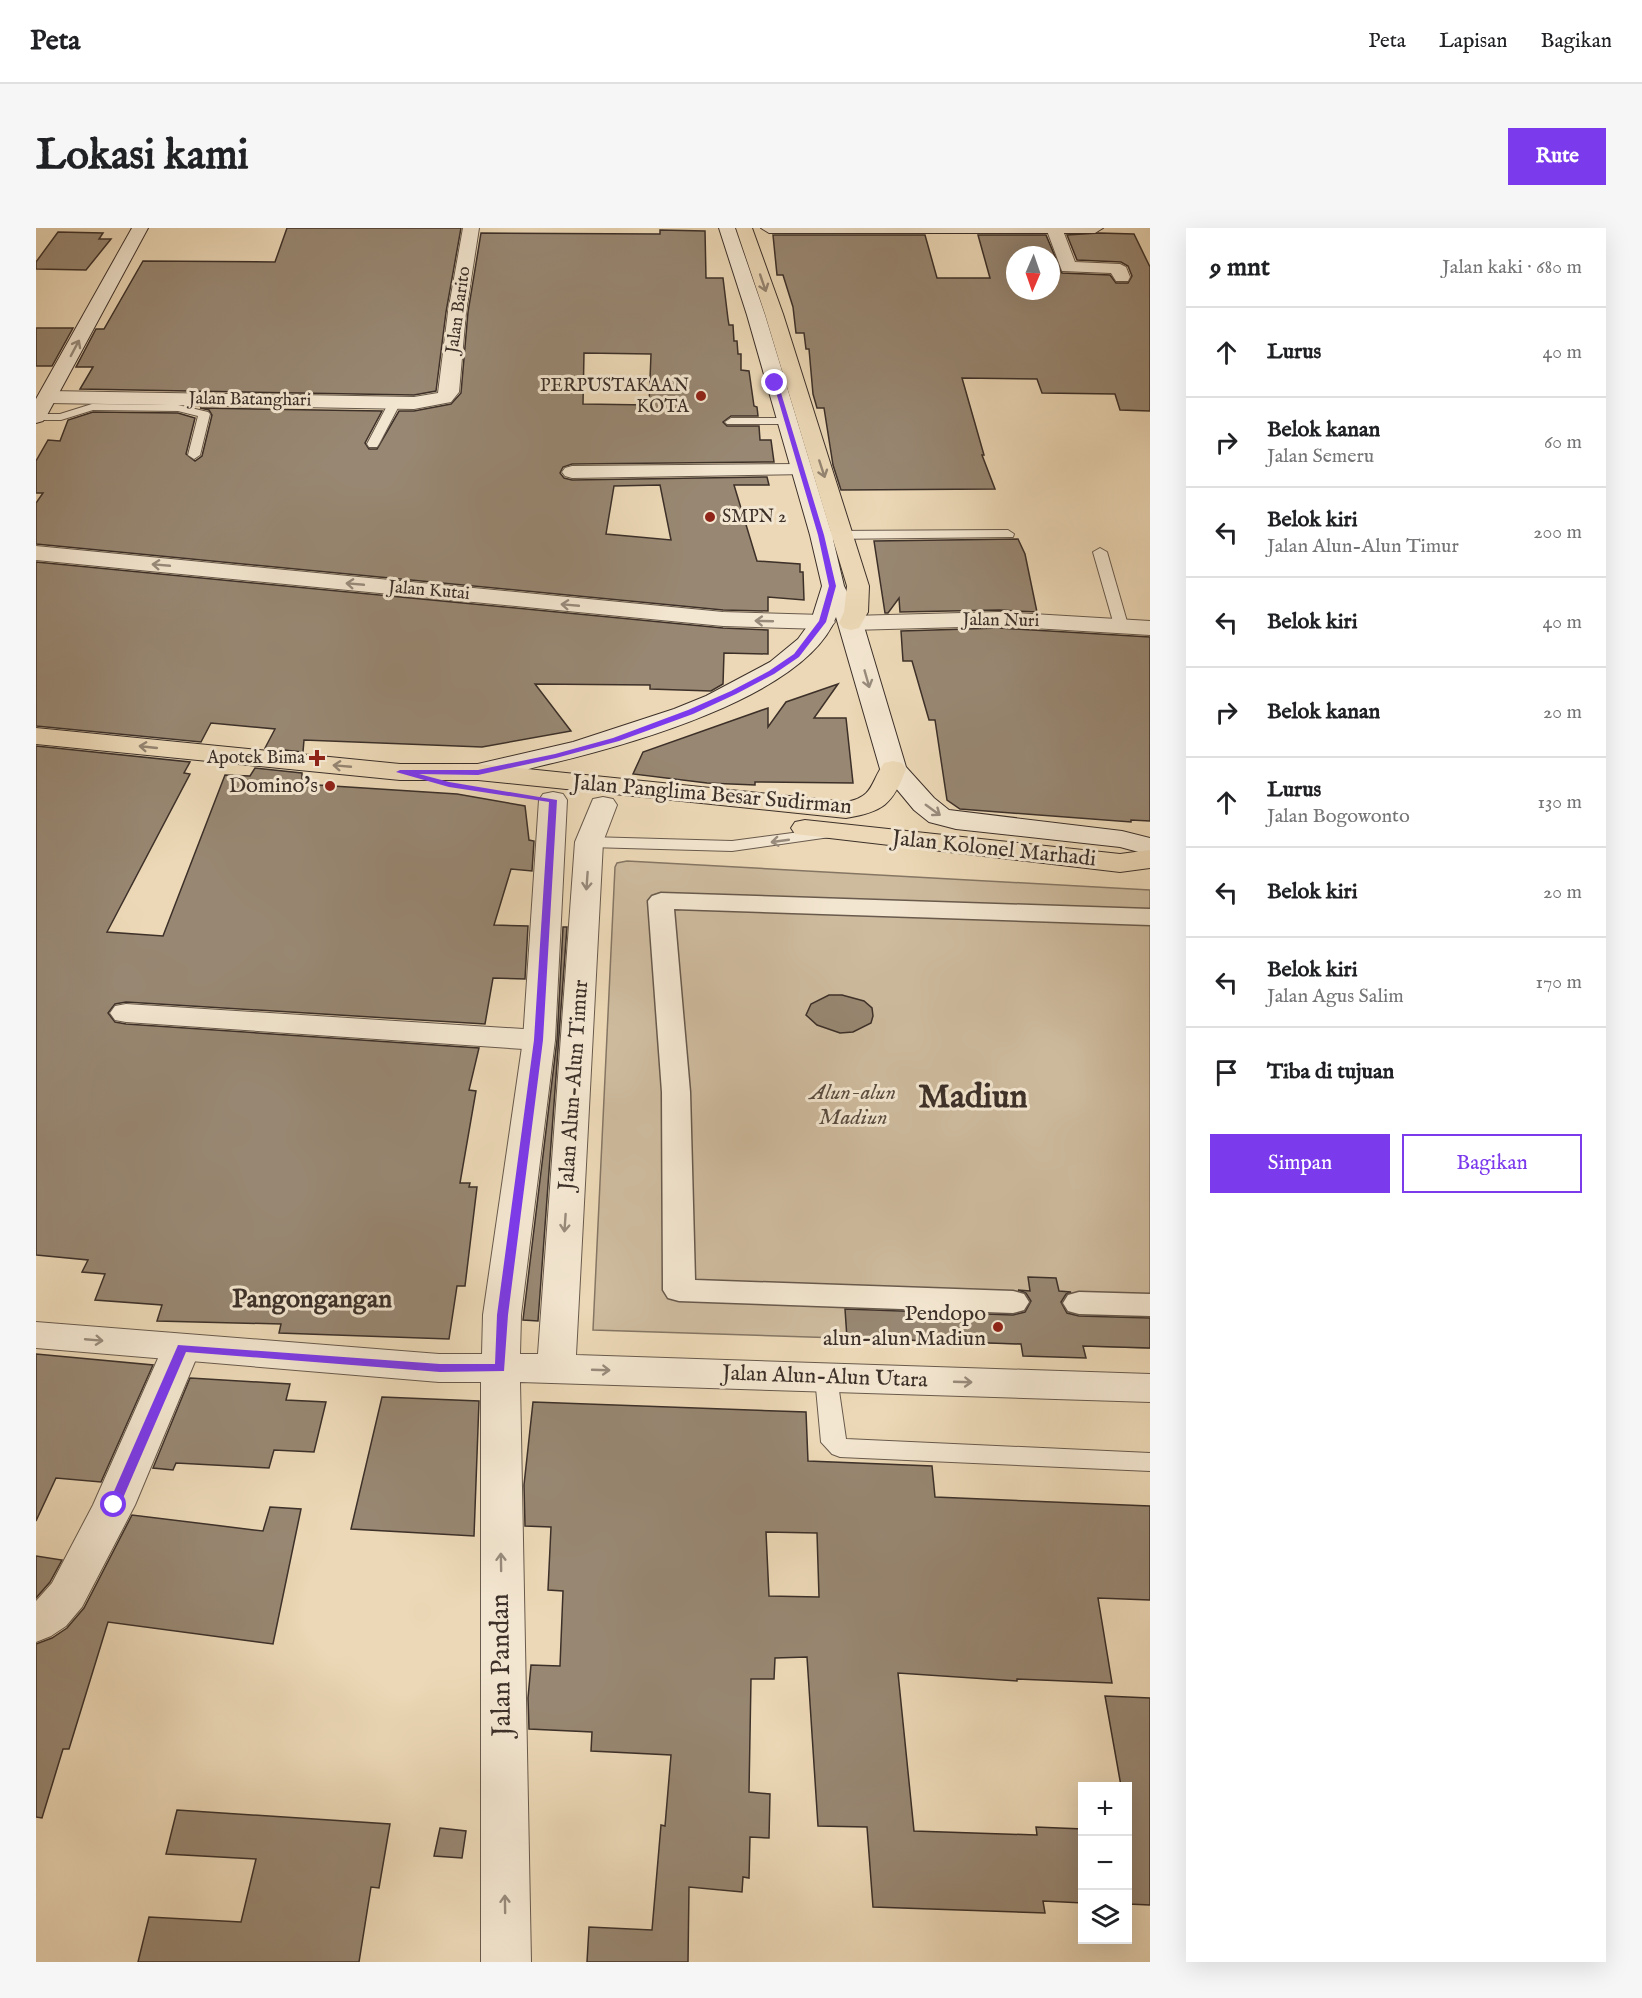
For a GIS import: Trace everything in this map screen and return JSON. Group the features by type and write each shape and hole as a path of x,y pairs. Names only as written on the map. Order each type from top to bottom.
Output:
{"main road":[{"path":"744,228 796,428 843,535 858,586 856,612 851,623"},
{"name":"Jalan Panglima Besar Sudirman","path":"36,736 400,772 478,772 846,810 865,808 875,802 884,794 893,769"},
{"name":"Jalan Panglima Besar Sudirman","path":"400,772 449,784 553,800 838,832"},
{"name":"Jalan Kolonel Marhadi","path":"838,832 1120,863 1150,859"}],"street":[{"path":"36,417 46,390 140,228"},
{"name":"Jalan Barito","path":"449,392 457,312 471,228"},
{"path":"727,228 765,315"},
{"path":"769,228 1095,228"},
{"path":"1054,228 1068,267 1114,268 1120,271 1122,277"},
{"name":"Jalan Batanghari","path":"46,390 395,402 433,401 444,398 449,392"},
{"path":"796,428 801,470 821,535 832,586 851,623 893,769"},
{"path":"572,472 801,470"},
{"name":"Jalan Kutai","path":"36,553 723,619 851,623"},
{"path":"478,772 556,756 616,740 691,712 762,677 796,656 823,622 832,586"},
{"name":"Jalan Nuri","path":"851,623 999,619 1150,628"},
{"name":"Jalan Kolonel Marhadi","path":"893,769 924,804 939,816 956,821 1122,839 1150,847"},
{"name":"Jalan Alun-Alun Timur","path":"500,1368 502,1315 538,1040 553,800"},
{"name":"Jalan Alun-Alun Timur","path":"556,1368 589,842 603,805"},
{"path":"1013,1302 679,1290 676,1092 661,901 1150,917"},
{"path":"126,1013 538,1040"},
{"path":"1078,1303 1150,1305"},
{"name":"Jalan Alun-Alun Utara","path":"36,1335 440,1368 556,1368 1150,1388"},
{"path":"36,1624 51,1614 67,1595 114,1505 182,1347"},
{"name":"Jalan Pandan","path":"500,1368 506,1962"}],"lane":[{"path":"373,444 395,402"},
{"path":"36,417 61,417 92,407 178,408 199,411 204,414 194,455"},
{"path":"731,422 796,428"},
{"path":"821,535 1008,534"},
{"path":"1100,552 1121,625"},
{"path":"589,842 732,846 838,832"},
{"path":"826,1377 833,1442 840,1449 1150,1462"}],"green space":[{"name":"Alun-alun Madiun","path":"627,861 1150,890 1150,1348 593,1330 615,867 617,863"}],"building":[{"path":"287,228 461,228 446,312 436,391 414,395 80,389 93,367 76,367 96,329 104,329 143,261 275,262"},
{"path":"660,230 705,231 706,278 723,278 729,325 733,325 734,341 737,341 738,354 741,354 741,370 749,371 754,406 757,407 758,416 731,416 723,422 727,426 759,426 760,440 771,440 774,462 572,464 563,467 560,473 564,478 572,480 767,477 769,485 734,485 757,561 800,564 800,572 803,572 804,600 768,597 768,611 723,610 36,544 36,503 43,493 36,493 36,461 48,440 60,441 68,420 93,412 178,413 195,418 186,454 195,461 202,456 212,415 209,410 200,408 382,411 365,443 369,449 377,449 399,411 414,411 451,404 461,393 468,312 481,233 660,234","holes":["584,353 651,354 649,405 583,404","660,485 671,540 606,534 614,486"]},
{"path":"58,232 103,233 99,239 111,239 86,270 36,269 36,262"},
{"path":"1134,234 1150,267 1150,411 1120,410 1115,394 1042,393 1037,379 962,378 984,455 982,455 995,489 841,490 833,465 824,408 817,408 813,394 809,349 806,349 804,333 796,333 793,307 783,275 777,275 773,235 925,235 937,278 990,278 978,235 1046,235 1051,246 1006,246 1006,300 1060,300 1060,268 1062,273 1110,275 1116,283 1128,283 1132,276 1128,266 1121,262 1077,260 1067,235"},
{"path":"36,328 73,328 52,366 36,366"},
{"path":"1018,539 1025,554 1037,612 999,610 900,612 899,598 888,613 885,613 874,541"},
{"path":"36,562 723,628 768,630 768,654 724,653 723,684 711,691 650,689 650,685 535,684 571,731 482,747 304,740 303,752 265,748 275,729 211,723 201,742 36,726"},
{"path":"999,628 1150,637 1150,821 1131,820 1131,822 960,809 947,800 935,720 929,720 912,661 903,661 901,631"},
{"path":"838,684 814,718 846,718 853,783 755,782 755,785 707,783 633,774 643,752 768,708 768,727 786,702"},
{"path":"36,746 190,762 184,773 190,774 107,932 163,936 225,775 250,776 255,768 302,773 302,784 457,794 525,806 529,840 534,841 532,871 511,869 494,925 528,926 525,979 493,978 485,1024 126,1002 115,1004 108,1013 115,1022 126,1024 479,1048 469,1090 476,1091 460,1183 470,1183 469,1187 477,1187 465,1286 457,1286 449,1339 279,1333 281,1324 157,1321 162,1305 95,1300 105,1274 82,1272 88,1260 36,1255"},
{"path":"563,927 567,927 538,1321 523,1320 557,1040"},
{"path":"829,995 842,995 864,1001 872,1008 871,1023 853,1032 840,1033 817,1025 806,1015 811,1004"},
{"name":"Pendopo alun-alun Madiun","path":"1028,1277 1056,1278 1059,1291 1071,1292 1066,1294 1061,1302 1067,1313 1079,1316 1150,1318 1150,1348 1083,1346 1086,1358 1023,1356 1021,1344 847,1338 845,1309 1013,1315 1025,1312 1031,1301 1026,1293 1018,1290 1030,1291"},
{"path":"36,1354 153,1365 101,1482 56,1478 36,1521"},
{"path":"190,1378 290,1384 286,1400 326,1402 314,1452 274,1450 269,1468 176,1463 173,1470 153,1468"},
{"path":"382,1397 479,1401 474,1536 351,1529"},
{"path":"533,1402 806,1412 808,1461 932,1466 935,1497 1150,1506 1150,1600 1098,1598 1112,1683 1017,1679 1017,1681 898,1673 914,1831 1037,1835 1036,1827 1078,1829 1078,1903 1043,1901 1045,1913 873,1907 867,1827 818,1826 807,1657 775,1658 774,1679 751,1679 749,1792 770,1794 769,1838 750,1837 749,1878 743,1877 742,1892 689,1887 688,1962 587,1962 589,1927 652,1930 661,1825 665,1826 671,1755 591,1751 592,1732 529,1729 528,1698 531,1665 560,1666 563,1591 548,1590 551,1527 525,1526 524,1485","holes":["766,1532 817,1533 819,1597 769,1596"]},
{"path":"270,1507 301,1509 273,1644 108,1622 69,1749 63,1749 42,1818 36,1817 36,1644 52,1638 67,1628 84,1608 132,1515 263,1531"},
{"path":"36,1556 62,1560 50,1582 36,1598"},
{"path":"1105,1696 1150,1698 1150,1905 1132,1904 1132,1782 1120,1782"},
{"path":"177,1810 390,1824 379,1888 371,1887 359,1962 138,1962 149,1917 241,1922 256,1859 166,1854"},
{"path":"440,1828 466,1831 462,1858 434,1856"}],"place":[{"name":"PERPUSTAKAAN KOTA","path":"701,396"},
{"name":"SMPN 2","path":"710,517"},
{"name":"Apotek Bima","path":"317,758"},
{"name":"Domino's","path":"330,786"},
{"name":"Pendopo alun-alun Madiun","path":"998,1327"}],"district":[{"name":"Madiun","path":"973,1097"},
{"name":"Pangongangan","path":"312,1299"}],"route":[{"path":"114,1505 182,1347 440,1368 500,1368 502,1315 538,1040 553,800 449,784 400,772 478,772 556,756 616,740 734,693 796,656 823,622 832,586 821,535 775,383"}]}
